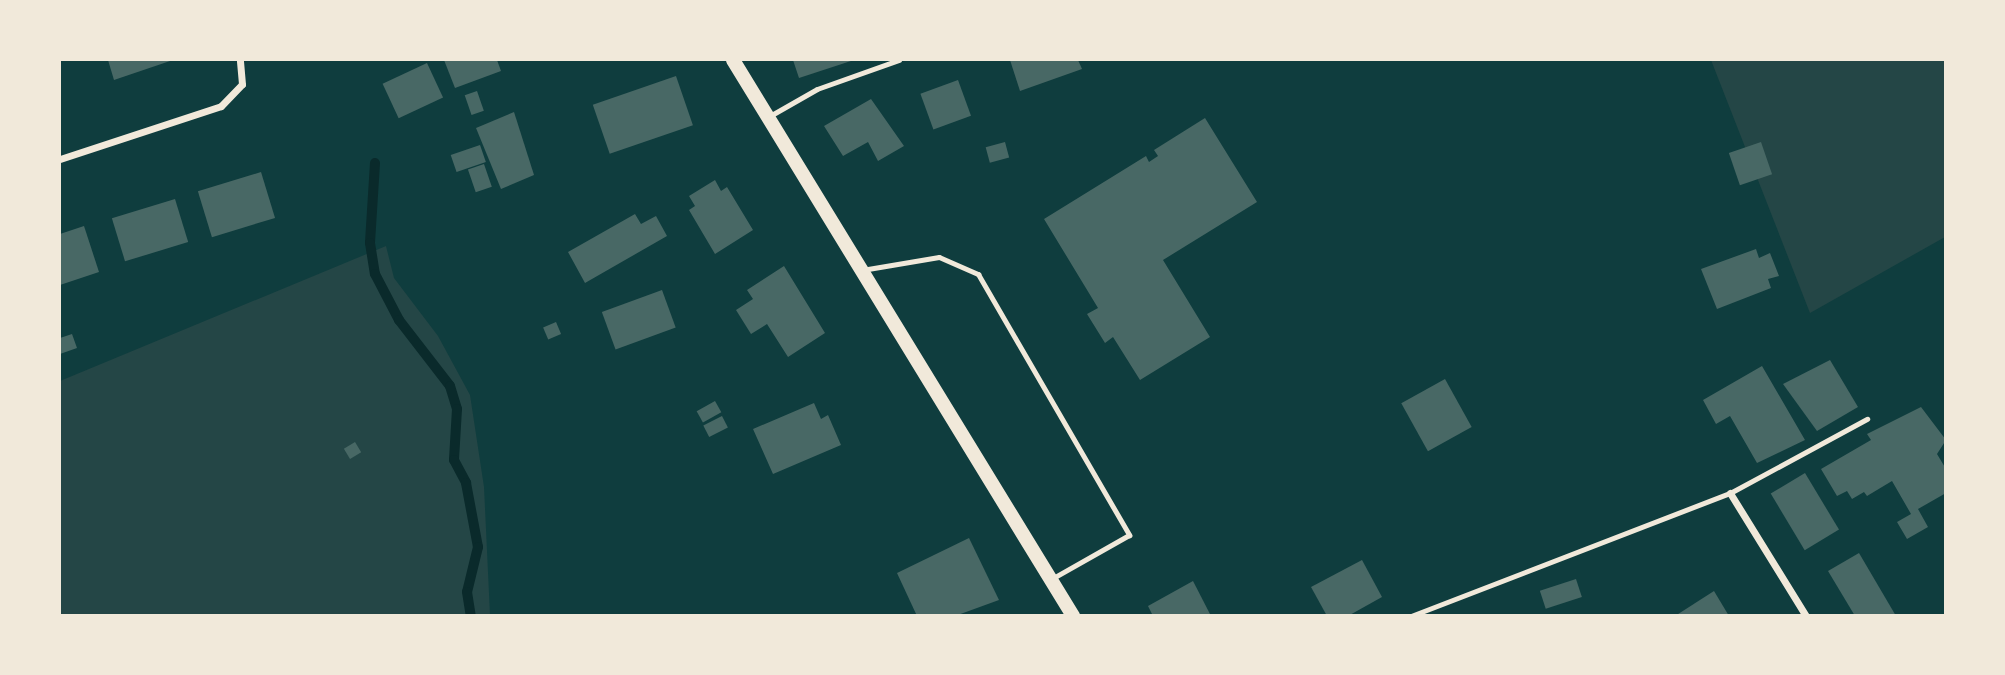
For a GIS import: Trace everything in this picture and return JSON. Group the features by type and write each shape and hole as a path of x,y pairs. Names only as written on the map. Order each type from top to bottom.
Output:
{"main road":[{"path":"733,60 1073,615"}],"street":[{"path":"60,159 221,106 242,84 240,60"},
{"path":"1730,493 1806,615"}],"lane":[{"path":"768,117 817,89 900,60"},
{"path":"861,270 939,257 978,274 1129,535 1051,580"},
{"path":"1411,615 1730,493 1867,419"}],"shaded area":[{"path":"1711,60 1945,60 1945,237 1810,313"},
{"path":"386,246 394,278 438,336 470,395 484,487 490,615 60,616 60,381"}],"building":[{"path":"108,60 173,60 114,80"},
{"path":"444,60 497,60 501,71 455,88"},
{"path":"793,60 854,60 799,78"},
{"path":"1010,60 1078,60 1082,69 1020,91"},
{"path":"427,63 443,97 399,118 383,84"},
{"path":"676,76 693,125 610,154 593,105"},
{"path":"958,80 971,116 933,129 920,94"},
{"path":"477,91 484,111 472,115 465,95"},
{"path":"871,99 904,146 878,161 868,142 843,156 824,126"},
{"path":"514,112 534,175 501,189 476,128"},
{"path":"1205,118 1257,202 1163,260 1210,337 1140,380 1113,337 1105,343 1087,314 1098,308 1044,219 1146,156 1149,162 1158,156 1154,150"},
{"path":"1005,142 1009,157 990,163 986,147"},
{"path":"1761,142 1772,174 1740,185 1729,153"},
{"path":"480,145 486,162 457,172 451,155"},
{"path":"484,164 492,187 476,192 468,170"},
{"path":"261,172 275,218 212,237 198,191"},
{"path":"715,180 721,191 727,187 753,230 715,254 689,210 695,206 689,196"},
{"path":"175,199 188,242 125,261 112,218"},
{"path":"635,214 641,224 656,216 667,236 585,283 568,252"},
{"path":"84,226 99,272 60,285 60,234"},
{"path":"1756,249 1759,258 1770,253 1779,276 1768,279 1771,288 1717,309 1701,269"},
{"path":"784,266 825,333 788,357 767,324 751,334 736,310 753,299 747,290"},
{"path":"662,290 676,328 616,349 602,312"},
{"path":"556,322 561,334 548,339 543,327"},
{"path":"72,334 77,348 60,354 60,338"},
{"path":"1830,360 1858,407 1817,431 1783,384"},
{"path":"1762,366 1805,440 1757,463 1730,416 1716,424 1703,400"},
{"path":"1445,379 1472,427 1428,451 1401,403"},
{"path":"715,401 721,412 703,423 697,411"},
{"path":"814,403 821,419 828,415 841,445 773,474 753,429"},
{"path":"1921,407 1946,440 1937,454 1946,469 1946,493 1918,509 1928,527 1907,539 1897,522 1911,514 1892,481 1867,496 1864,492 1852,499 1847,491 1837,496 1821,469 1871,440 1867,434"},
{"path":"722,416 728,428 709,437 703,426"},
{"path":"355,442 361,452 350,459 344,449"},
{"path":"1805,473 1839,530 1805,550 1771,494"},
{"path":"969,538 999,600 955,616 917,616 897,573"},
{"path":"1859,553 1896,616 1855,616 1828,571"},
{"path":"1362,560 1382,597 1348,616 1327,616 1311,587"},
{"path":"1576,579 1582,597 1546,609 1540,591"},
{"path":"1193,581 1211,616 1153,616 1148,606"},
{"path":"1714,591 1729,616 1675,616"}],"waterway":[{"path":"375,163 370,243 375,274 399,320 450,386 457,409 454,460 466,483 478,547 467,592 471,616"}]}
